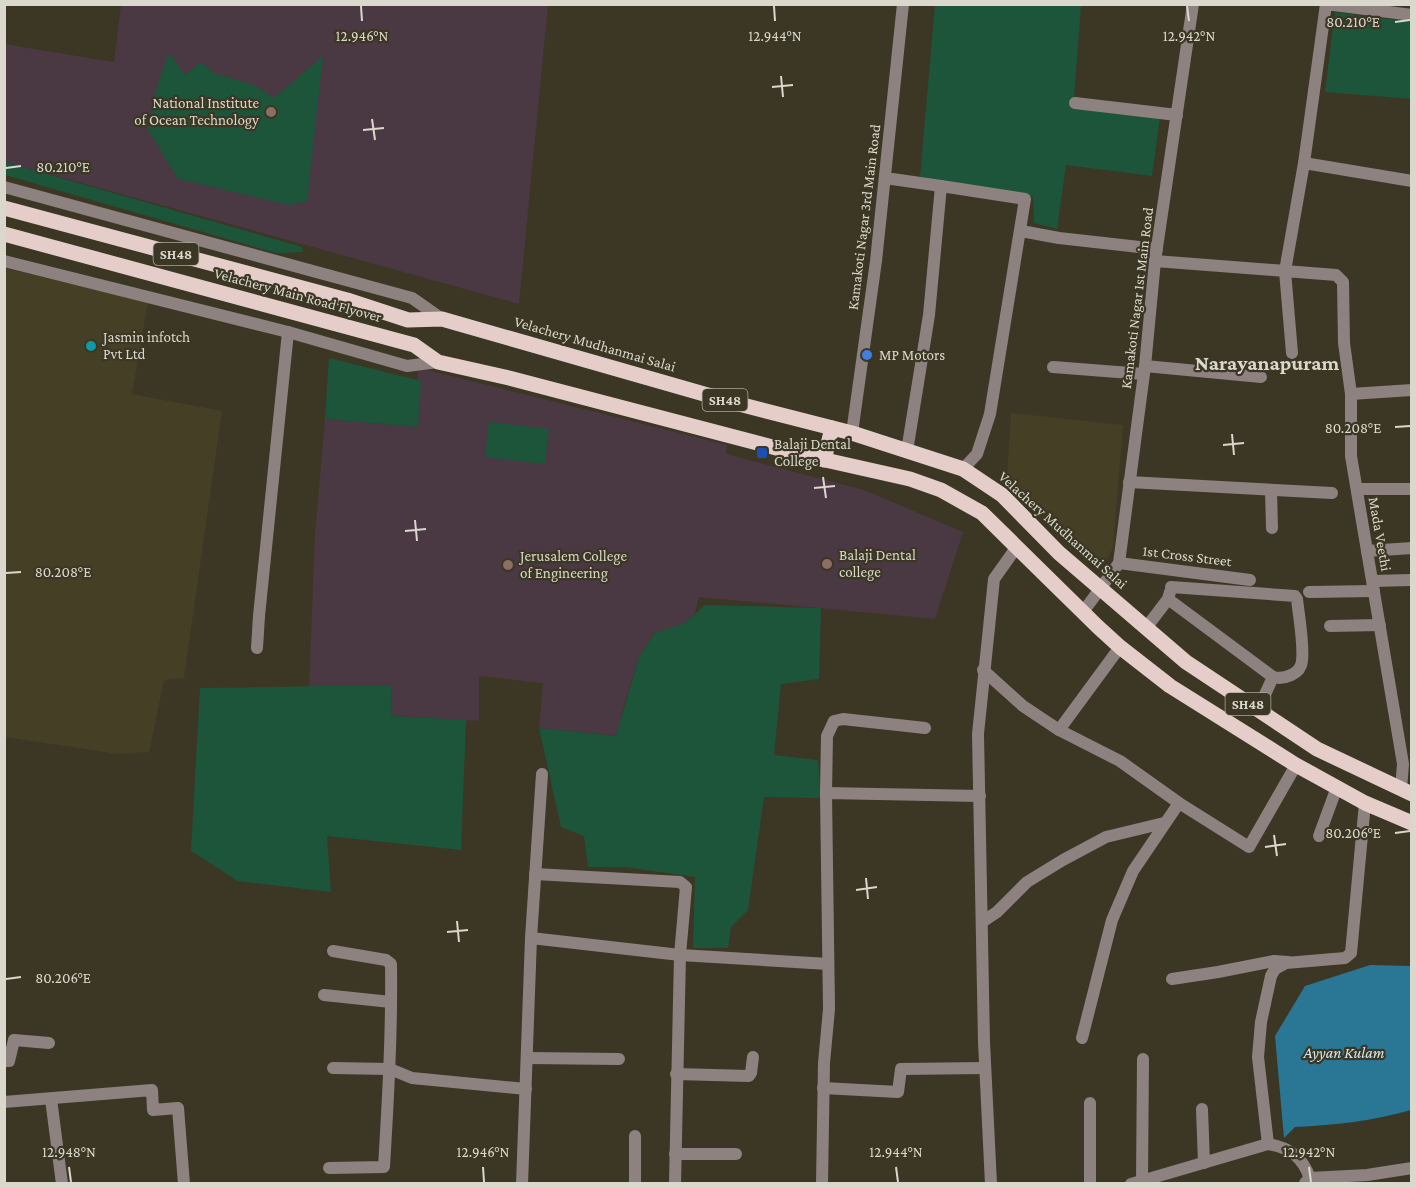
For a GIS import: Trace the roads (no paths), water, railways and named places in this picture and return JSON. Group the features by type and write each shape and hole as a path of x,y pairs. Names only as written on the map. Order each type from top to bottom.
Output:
{"main road":[{"name":"Velachery Main Road Flyover","path":"4,208 347,300 408,320 442,319"},
{"name":"Velachery Main Road Flyover","path":"4,234 414,345 438,362"},
{"name":"Velachery Mudhanmai Salai","path":"442,319 728,401 852,433 963,469 1002,495 1059,553 1186,662 1317,749 1406,791"},
{"name":"SH48","path":"438,362 824,460 910,479 941,490 982,513 1083,612 1120,646 1170,686 1296,765 1365,803 1412,823"},
{"path":"824,460 832,428"}],"street":[{"name":"Kamakoti Nagar 3rd Main Road","path":"852,433 876,261 903,4"},
{"name":"Kamakoti Nagar 1st Main Road","path":"1083,612 1119,563 1144,370 1156,255 1193,4"},
{"path":"1292,354 1285,271 1304,164 1326,4 1412,15"},
{"path":"1075,103 1177,115"},
{"path":"1304,164 1412,181"},
{"path":"885,178 1025,199 990,414 977,454 963,469"},
{"path":"4,186 412,298 442,319"},
{"path":"907,450 929,315 941,186"},
{"path":"1021,231 1156,255 1285,271"},
{"path":"4,261 288,332 408,366 438,362"},
{"name":"Mada Veethi","path":"1285,271 1336,275 1343,282 1344,343 1351,394 1351,456 1406,791"},
{"path":"257,648 288,332"},
{"path":"1053,367 1262,377"},
{"path":"1351,394 1412,390"},
{"path":"1129,482 1332,493"},
{"path":"1357,489 1412,489"},
{"path":"1271,490 1272,528"},
{"path":"991,1184 985,1068 978,734 994,579 1016,548"},
{"path":"1367,551 1412,548"},
{"name":"1st Cross Street","path":"1119,563 1250,580"},
{"path":"1146,628 1169,593 1172,570"},
{"path":"1309,592 1411,580"},
{"path":"1169,593 1295,596 1302,662 1296,673 1283,678 1272,677 1169,593"},
{"path":"1330,626 1380,625"},
{"path":"1059,730 1120,646"},
{"path":"983,670 1023,706 1059,730 1120,761 1179,803 1249,847 1296,765"},
{"path":"1258,710 1272,677"},
{"path":"822,1184 823,1088 829,1009 826,792 828,736 834,721 843,718 926,728"},
{"path":"522,1184 531,938 542,774"},
{"path":"1319,836 1337,788"},
{"path":"826,792 980,796"},
{"path":"1082,1038 1112,920 1133,871 1179,803"},
{"path":"1268,1144 1258,1057 1261,1022 1271,976 1281,965 1345,958 1351,954 1365,803"},
{"path":"982,922 997,912 1027,882 1063,860 1106,837 1164,823"},
{"path":"535,874 684,884 686,887 680,955 675,1184"},
{"path":"531,938 680,955 828,964"},
{"path":"329,1168 384,1167 390,1069 391,964 386,960 333,951"},
{"path":"1172,979 1274,961 1292,963"},
{"path":"324,995 391,1002"},
{"path":"4,1061 9,1061 14,1040 50,1043"},
{"path":"676,1074 749,1076 753,1057"},
{"path":"527,1058 619,1059"},
{"path":"1143,1059 1136,1182 1268,1144 1281,1147 1295,1155 1304,1164 1308,1182 1412,1168"},
{"path":"333,1068 390,1069 412,1078 526,1089"},
{"path":"823,1088 898,1092 901,1069 985,1068"},
{"path":"4,1102 152,1090 153,1110 178,1108 184,1184"},
{"path":"51,1099 62,1184"},
{"path":"1090,1103 1090,1184"},
{"path":"1202,1109 1204,1163"},
{"path":"635,1136 635,1184"},
{"path":"675,1154 736,1154"}],"water":[{"name":"Ayyan Kulam","path":"1370,965 1411,966 1411,1110 1354,1122 1295,1127 1284,1138 1275,1036 1305,986"}],"place":[{"name":"National Institute of Ocean Technology","path":"271,112"},
{"name":"Jasmin infotch Pvt Ltd","path":"91,346"},
{"name":"MP Motors","path":"867,355"},
{"name":"Balaji Dental College","path":"762,453"},
{"name":"Balaji Dental college","path":"827,564"},
{"name":"Jerusalem College of Engineering","path":"508,565"}],"district":[{"name":"Narayanapuram","path":"1267,363"}]}
